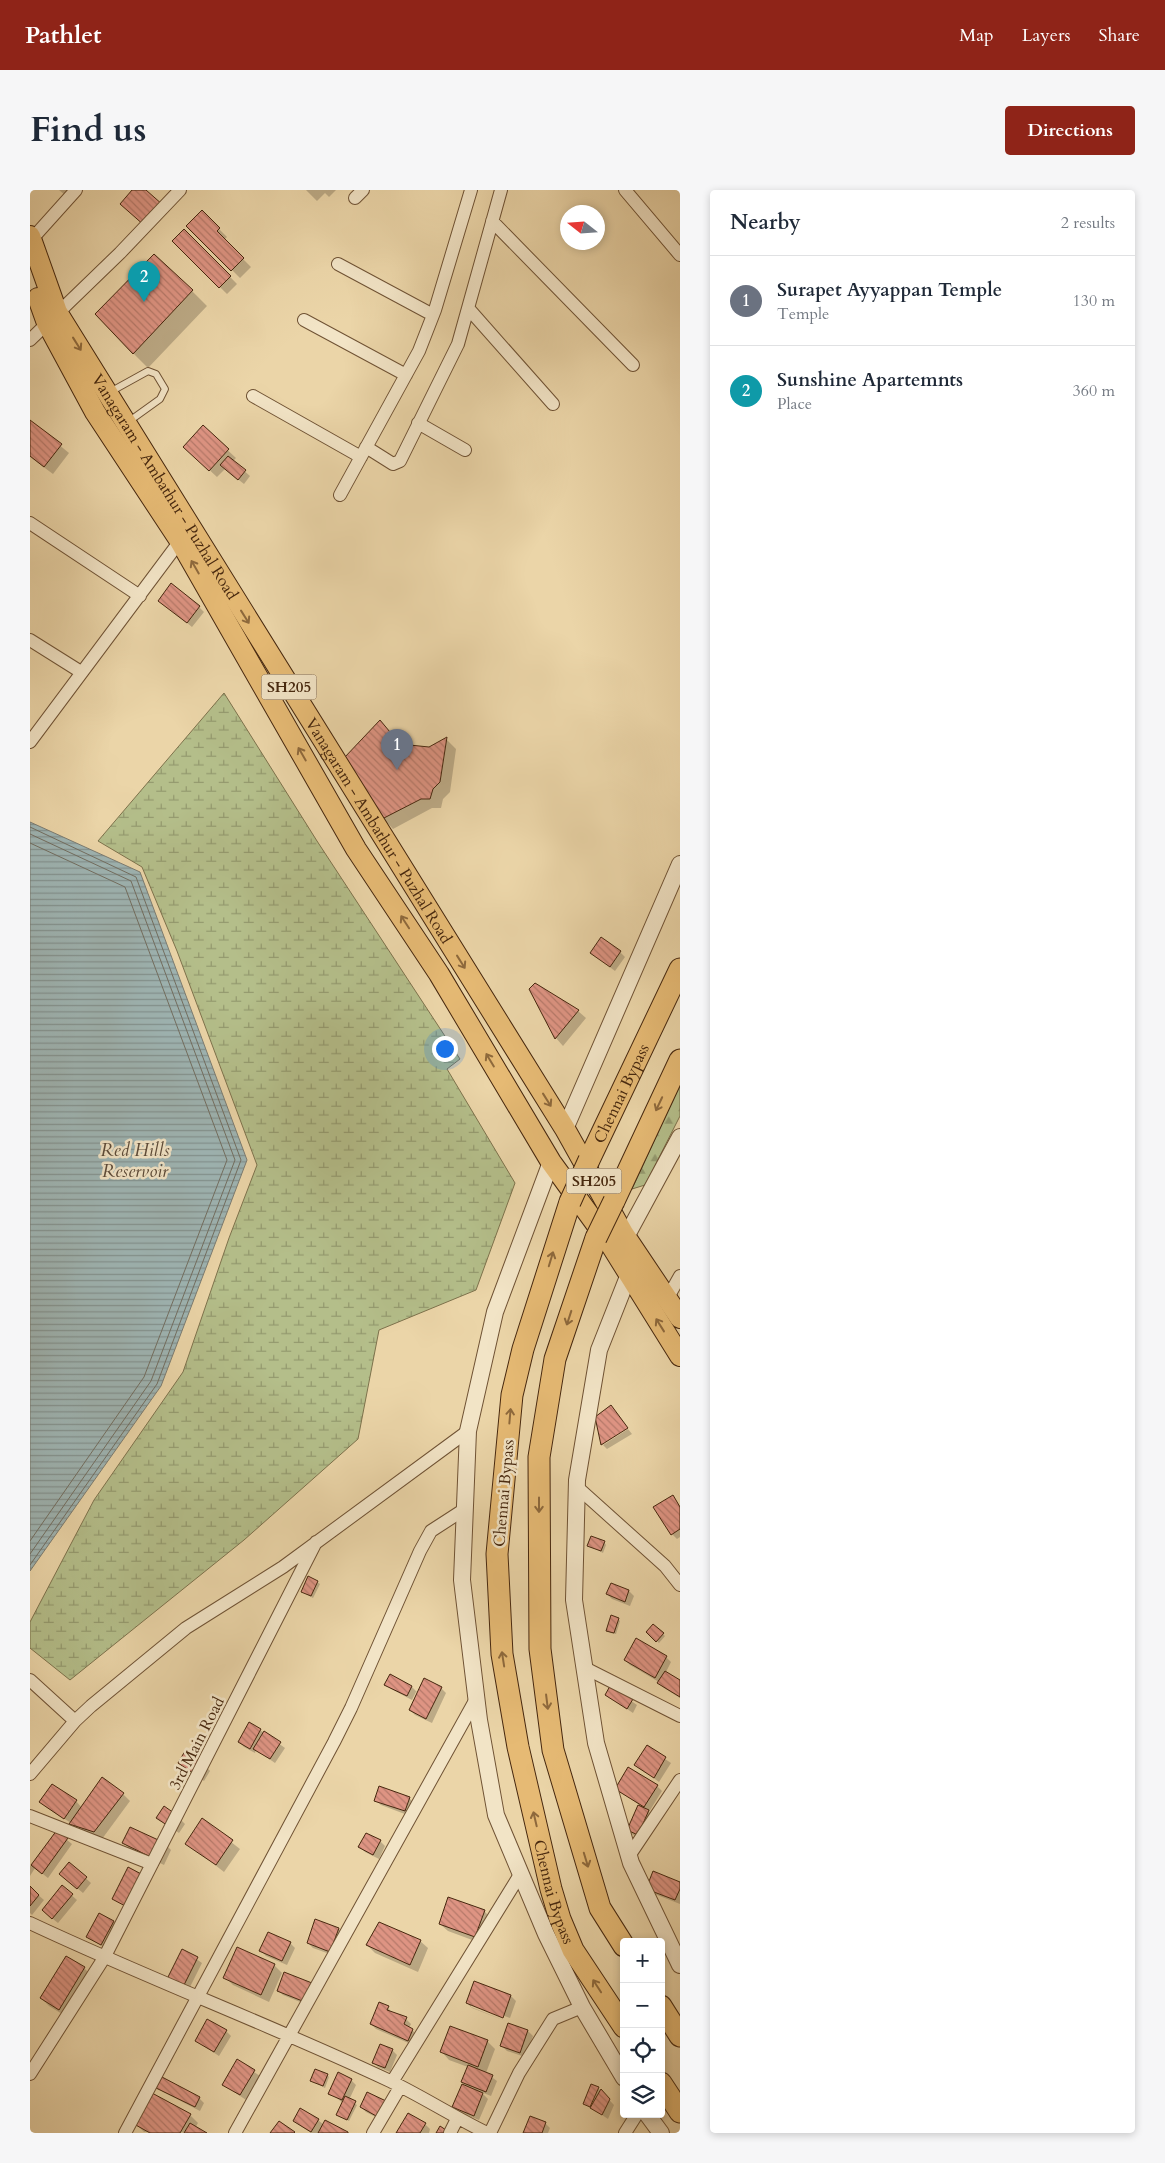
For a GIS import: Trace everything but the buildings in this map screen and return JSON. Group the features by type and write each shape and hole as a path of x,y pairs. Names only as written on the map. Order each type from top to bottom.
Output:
{"highway":[{"name":"Chennai Bypass","path":"620,2020 573,1950 560,1919 551,1889 518,1747 502,1654 497,1554 512,1395 523,1349 566,1210 680,969"},
{"name":"Chennai Bypass","path":"620,1940 600,1908 553,1750 540,1650 539,1456 555,1359 596,1238 680,1060"},
{"path":"665,2012 680,2036"},
{"path":"665,2089 680,2112"}],"main road":[{"name":"Vanagaram - Ambathur - Puzhal Road","path":"31,238 52,317 126,424 130,448 337,764 564,1129 626,1237 680,1318"},
{"path":"30,277 52,317 95,412 130,448 180,541 356,848 439,974 551,1162 609,1242 680,1356"},
{"path":"315,777 337,764"}],"street":[{"path":"31,238 76,190"},
{"path":"30,340 120,253 180,190"},
{"path":"340,495 419,351 434,315 471,190"},
{"path":"253,396 363,452 393,464 400,461 458,344 501,190"},
{"path":"625,190 680,256"},
{"path":"492,220 633,366"},
{"path":"338,264 434,315"},
{"path":"468,308 553,404"},
{"path":"304,320 406,375"},
{"path":"418,424 465,450"},
{"path":"30,523 140,596"},
{"path":"32,736 180,541"},
{"path":"30,640 81,672"},
{"path":"564,1129 680,864"},
{"path":"626,1237 680,1137"},
{"path":"551,1162 495,1312 468,1430 462,1580 476,1699 496,1815 546,1934 582,2007 621,2073"},
{"path":"638,1255 628,1273 599,1350 577,1487 574,1600 596,1743 629,1856 680,1965"},
{"path":"667,1298 680,1276"},
{"path":"30,1774 75,1721 91,1706 186,1628 283,1567 468,1430"},
{"path":"577,1487 665,1566 680,1585"},
{"path":"125,2133 351,1708 420,1551 432,1531 465,1509"},
{"name":"3rd Main Road","path":"30,2074 104,1958 316,1542"},
{"path":"584,1668 680,1716"},
{"path":"30,1680 75,1721"},
{"path":"235,2133 476,1699"},
{"path":"629,1856 680,1780"},
{"path":"30,1816 152,1864"},
{"path":"373,2133 396,2085 521,1873"},
{"path":"30,1923 104,1958 289,2036 396,2085 457,2119 489,2133 519,2073 552,2019 582,2007"},
{"path":"625,2133 634,2118"},
{"path":"650,2118 661,2133"},
{"path":"450,2133 457,2119"}],"lane":[{"path":"107,394 148,371 156,374 165,389 160,399 126,424"}],"green space":[{"path":"224,693 317,841 460,1059 447,1069 515,1183 476,1290 379,1330 358,1439 244,1540 70,1680 30,1648 30,1622 94,1500 183,1372 229,1238 257,1165 177,951 142,867 98,841"},
{"path":"680,1084 680,1116 645,1185 632,1189"}],"water":[{"name":"Red Hills Reservoir","path":"30,822 140,872 247,1160 161,1386 30,1571"}],"place":[{"name":"Sunshine Apartemnts","path":"144,302"},
{"name":"Surapet Ayyappan Temple","path":"397,770"}]}
